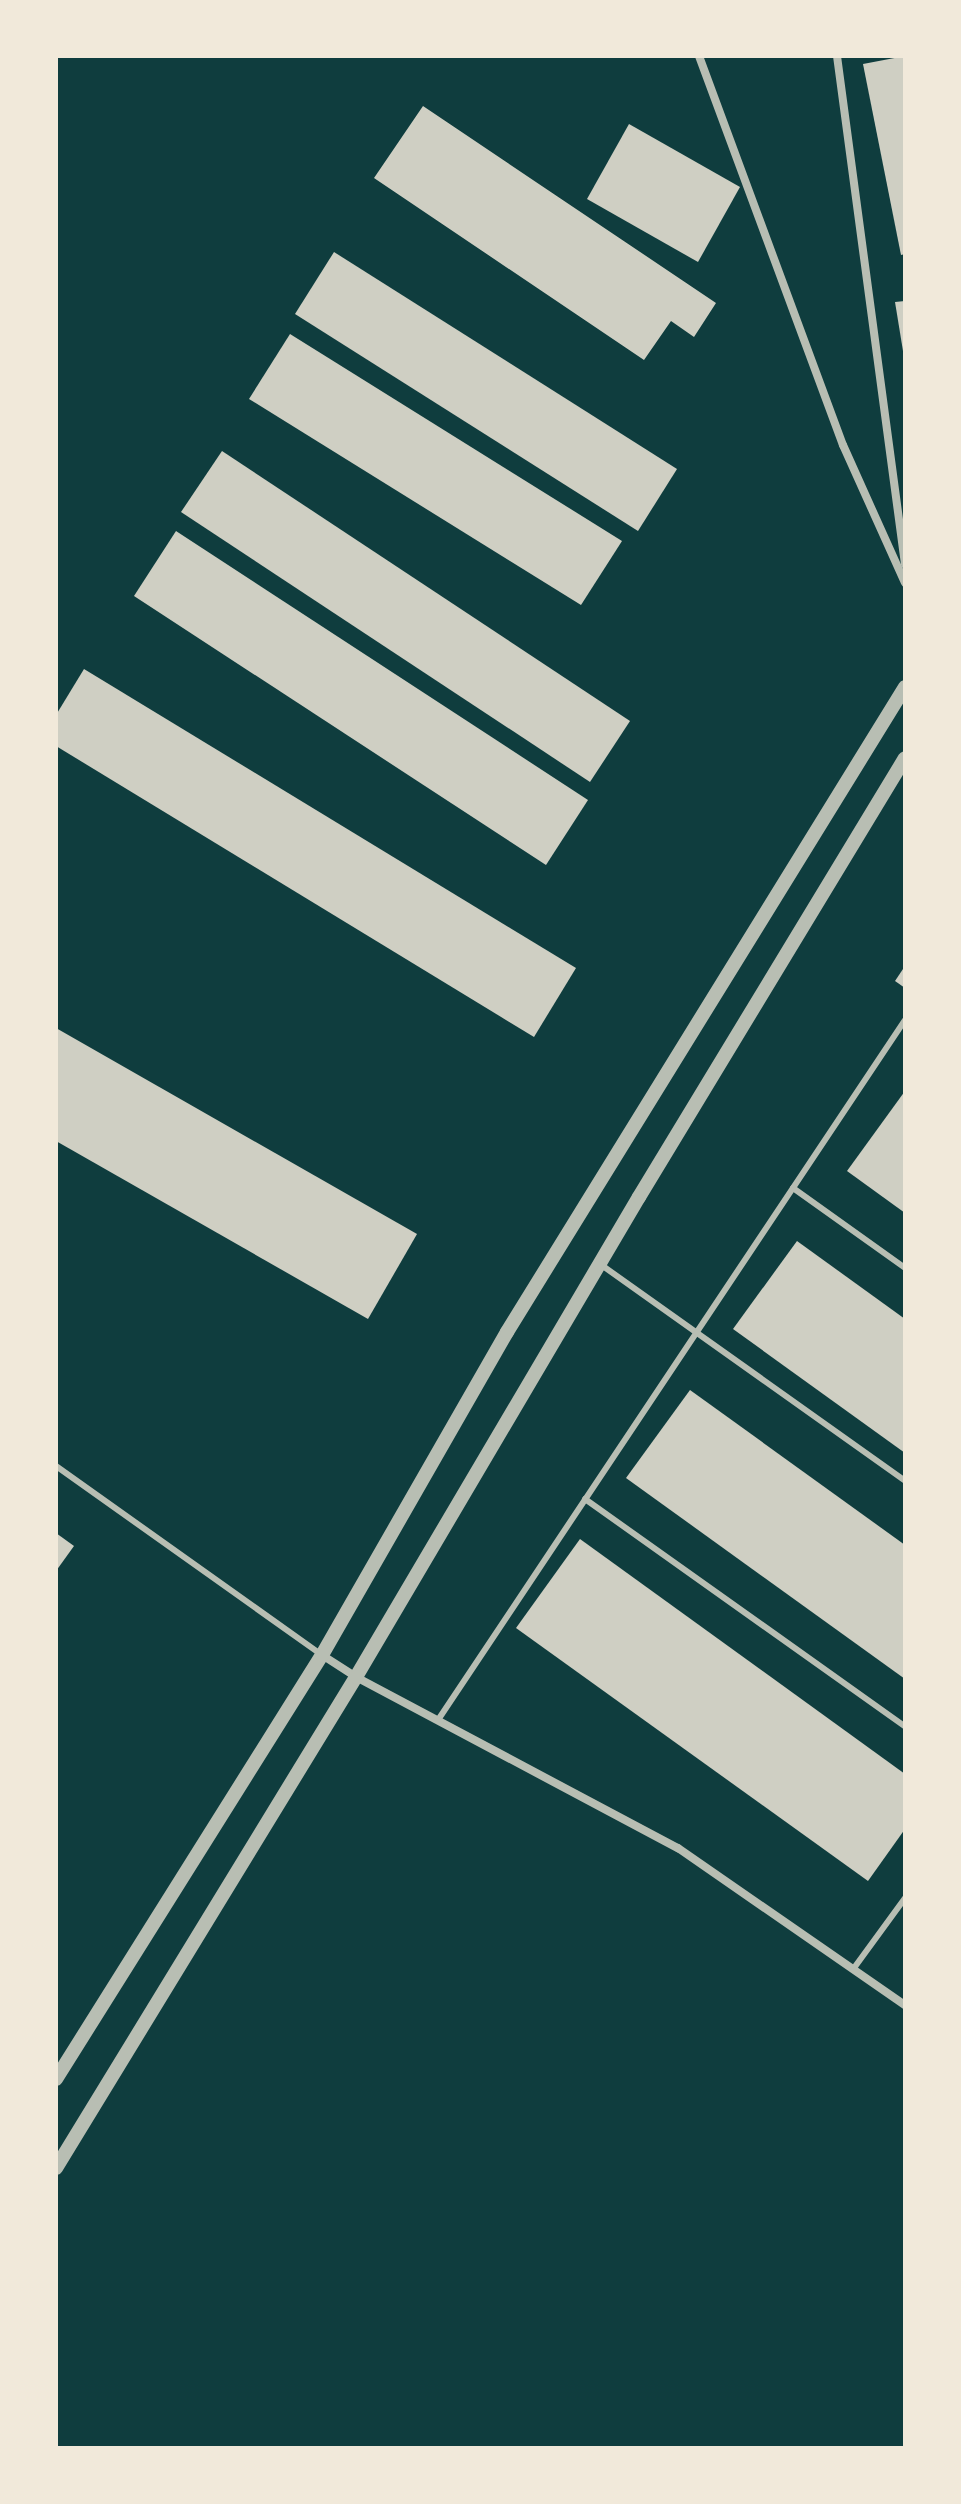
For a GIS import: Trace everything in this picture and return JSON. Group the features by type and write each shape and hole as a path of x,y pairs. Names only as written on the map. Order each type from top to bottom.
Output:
{"street":[{"path":"699,56 843,445 905,583"},
{"path":"837,56 905,564"},
{"path":"56,2079 322,1655 507,1332 905,687"},
{"path":"56,2168 356,1677 905,758"},
{"path":"322,1655 356,1677 678,1848 905,2005"}],"lane":[{"path":"438,1720 905,1020"},
{"path":"793,1188 905,1268"},
{"path":"600,1264 905,1481"},
{"path":"56,1466 322,1655"},
{"path":"585,1499 905,1726"},
{"path":"854,1968 905,1898"}],"building":[{"path":"905,56 905,254 901,255 863,64"},
{"path":"423,106 716,303 694,337 671,321 644,360 374,178"},
{"path":"629,124 740,187 698,262 587,199"},
{"path":"334,252 677,469 638,531 295,314"},
{"path":"905,301 905,351 903,351 895,302"},
{"path":"290,334 622,541 581,605 249,399"},
{"path":"222,451 630,721 590,782 181,512"},
{"path":"176,531 588,800 546,865 134,596"},
{"path":"84,669 576,968 534,1037 56,746 56,715"},
{"path":"905,966 905,988 895,981"},
{"path":"56,1028 417,1234 368,1319 56,1141"},
{"path":"905,1091 905,1213 847,1171"},
{"path":"797,1241 905,1319 905,1453 733,1329"},
{"path":"690,1390 905,1545 905,1679 626,1478"},
{"path":"56,1533 74,1546 56,1571"},
{"path":"580,1539 905,1774 905,1829 868,1881 516,1628"}]}
